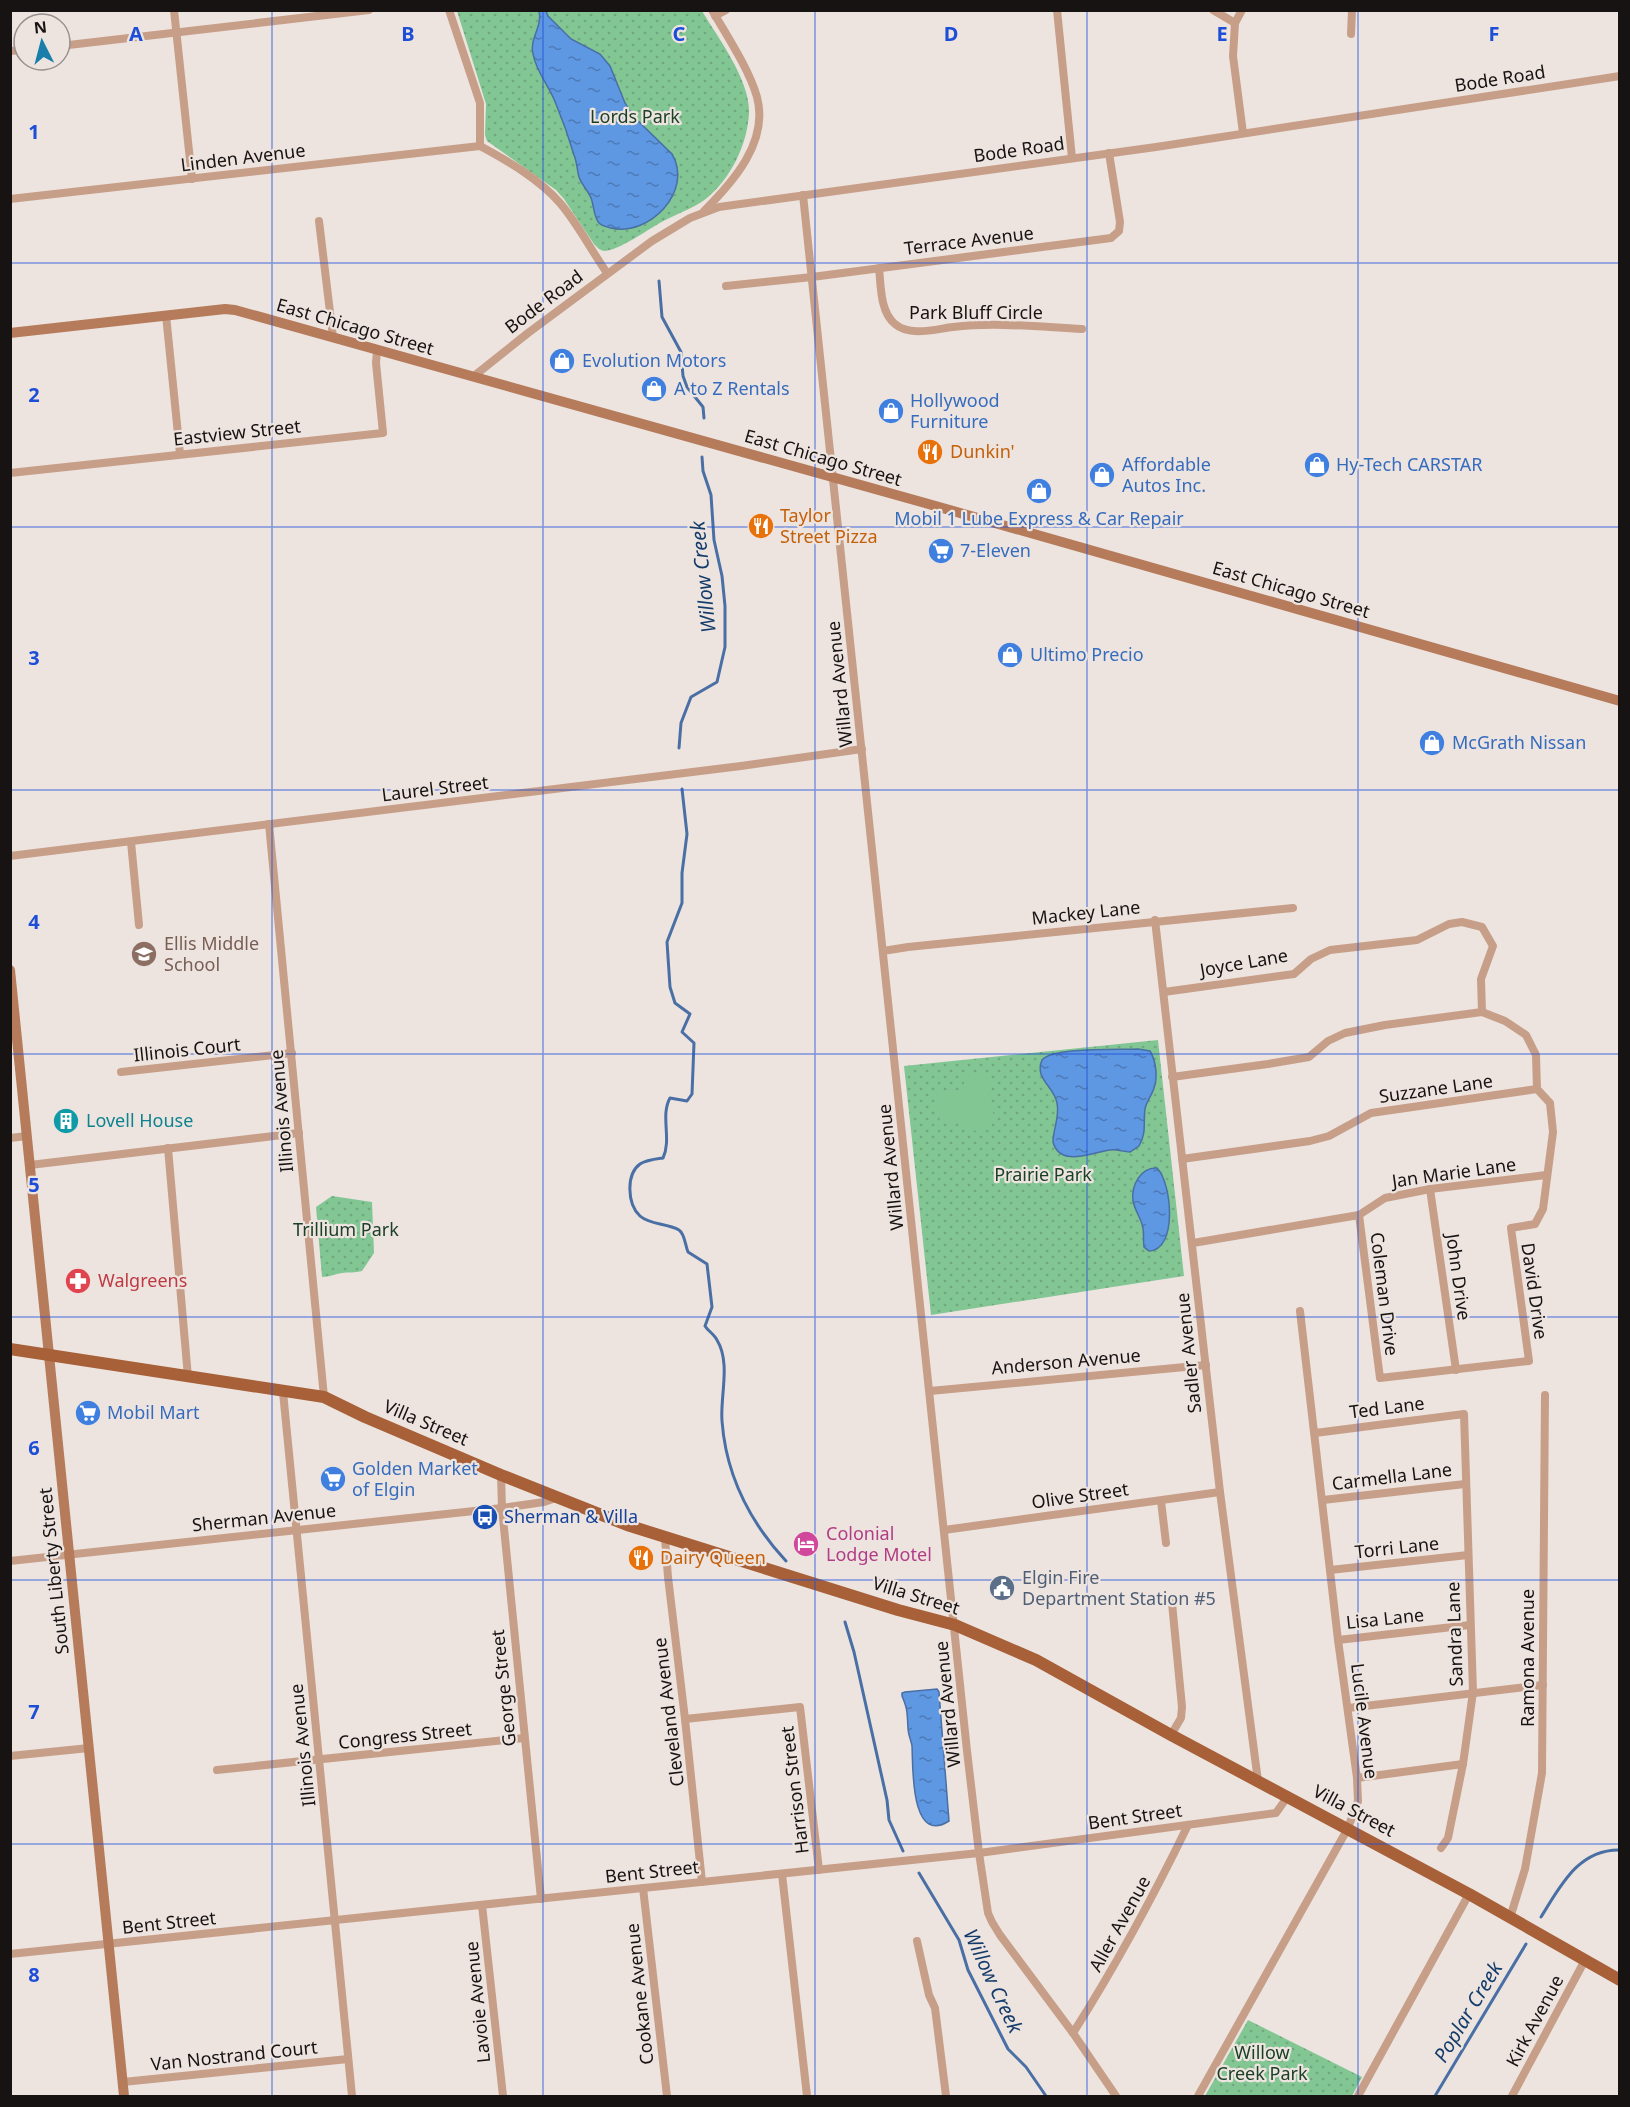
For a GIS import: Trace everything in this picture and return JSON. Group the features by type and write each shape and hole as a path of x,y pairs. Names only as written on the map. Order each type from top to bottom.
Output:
{"main road":[{"name":"East Chicago Street","path":"10,333 230,309 1620,700"},
{"name":"South Liberty Street","path":"10,970 124,2097"},
{"name":"Villa Street","path":"10,1349 324,1397 365,1417 556,1498 665,1539 897,1610 955,1625 1036,1660 1469,1894 1620,1980"}],"street":[{"path":"174,10 192,179"},
{"path":"72,45 369,10"},
{"path":"449,10 480,103 480,146 519,170 554,197 607,273"},
{"path":"703,212 722,193 744,165 755,135 758,114 756,96 749,78 713,13 726,10"},
{"path":"1057,10 1072,158"},
{"path":"1213,10 1235,23"},
{"path":"1242,10 1235,23 1233,56 1243,133"},
{"path":"1351,34 1352,10"},
{"name":"Bode Road","path":"474,376 607,273 670,229 703,212 727,205 1109,153 1620,76"},
{"name":"Linden Avenue","path":"10,199 480,146"},
{"name":"Terrace Avenue","path":"726,286 1105,239 1118,233 1120,222 1109,153"},
{"name":"Willard Avenue","path":"803,195 944,1530 979,1853 988,1912 1000,1935 1116,2097"},
{"path":"319,221 333,337"},
{"name":"Park Bluff Circle","path":"879,268 885,308 893,322 903,329 924,331 979,325 1082,329"},
{"path":"166,315 180,454"},
{"name":"Eastview Street","path":"10,473 383,433 376,363 377,350"},
{"name":"Laurel Street","path":"10,856 862,749"},
{"name":"Illinois Avenue","path":"269,824 324,1397"},
{"path":"131,842 140,925"},
{"name":"Mackey Lane","path":"883,951 1155,920 1293,908"},
{"name":"Sadler Avenue","path":"1155,920 1220,1492 1258,1781"},
{"name":"Joyce Lane","path":"1164,992 1294,974 1311,959 1330,950 1417,940 1449,924 1462,922 1482,927 1493,946 1481,979 1482,1012"},
{"path":"1172,1077 1309,1057 1328,1041 1345,1033 1385,1025 1482,1012 1504,1021 1526,1035 1536,1055 1537,1089 1550,1103 1553,1132 1546,1175"},
{"name":"Illinois Court","path":"121,1072 292,1053"},
{"name":"Suzzane Lane","path":"1182,1159 1310,1141 1329,1136 1371,1113 1537,1089"},
{"path":"30,1165 299,1133"},
{"path":"10,1138 27,1136"},
{"path":"168,1148 188,1377"},
{"name":"Jan Marie Lane","path":"1193,1243 1359,1215 1385,1198 1546,1175"},
{"name":"David Drive","path":"1456,1370 1529,1361 1511,1228 1534,1224 1543,1209 1546,1175"},
{"name":"John Drive","path":"1430,1190 1456,1370"},
{"name":"Coleman Drive","path":"1359,1215 1380,1378 1456,1370"},
{"name":"Lucile Avenue","path":"1198,2097 1348,1828 1358,1801 1300,1311"},
{"name":"Anderson Avenue","path":"930,1391 1206,1365"},
{"name":"Illinois Avenue","path":"283,1392 352,2097"},
{"name":"Ramona Avenue","path":"1510,1918 1525,1869 1542,1773 1545,1395"},
{"name":"Ted Lane","path":"1315,1433 1464,1414"},
{"name":"Sandra Lane","path":"1441,1848 1448,1838 1463,1764 1473,1692 1464,1414"},
{"name":"George Street","path":"501,1475 502,1508 541,1899"},
{"name":"Carmella Lane","path":"1323,1500 1465,1484"},
{"name":"Olive Street","path":"944,1530 1220,1492"},
{"name":"Sherman Avenue","path":"10,1561 502,1508 556,1498"},
{"path":"1161,1501 1166,1544"},
{"name":"Cleveland Avenue","path":"665,1539 702,1882"},
{"name":"Torri Lane","path":"1330,1570 1468,1555"},
{"path":"1171,1735 1181,1718 1182,1707 1172,1603"},
{"name":"Lisa Lane","path":"1338,1640 1470,1625"},
{"path":"1348,1708 1543,1685"},
{"name":"Harrison Street","path":"685,1719 800,1707 819,1870"},
{"name":"Congress Street","path":"217,1770 524,1738"},
{"path":"10,1756 89,1748"},
{"path":"1357,1778 1463,1764"},
{"name":"Bent Street","path":"10,1954 979,1853 1276,1813 1288,1796"},
{"name":"Aller Avenue","path":"1073,2034 1165,1873 1188,1825"},
{"path":"782,1874 807,2097"},
{"name":"Cookane Avenue","path":"643,1888 667,2097"},
{"path":"1358,2097 1469,1894"},
{"name":"Lavoie Avenue","path":"482,1905 503,2097"},
{"path":"917,1941 929,1995 935,2008 946,2097"},
{"name":"Kirk Avenue","path":"1512,2097 1585,1960"},
{"name":"Van Nostrand Court","path":"123,2082 348,2059"}],"green space":[{"name":"Lords Park","path":"457,11 702,11 732,60 745,88 748,101 748,126 741,149 730,171 716,190 701,202 618,247 605,251 600,250 556,190 487,141 485,135 486,104"},
{"name":"Prairie Park","path":"1158,1040 1184,1276 931,1315 904,1066"},
{"path":"979,1073 990,1083 990,1092 985,1103 991,1109 993,1121 988,1130 978,1132 963,1126 961,1120 940,1122 936,1092 960,1090 968,1076"},
{"name":"Trillium Park","path":"332,1196 372,1202 374,1253 362,1271 322,1277 316,1207"},
{"name":"Willow Creek Park","path":"1248,2020 1362,2077 1352,2096 1205,2096"}],"water":[{"path":"539,11 546,11 548,16 571,39 600,54 610,66 625,103 633,116 672,154 677,168 677,182 672,196 653,218 640,225 625,229 611,228 600,224 596,218 591,198 579,177 559,110 535,61 532,48 540,17"},
{"path":"1138,1049 1150,1051 1156,1069 1155,1084 1146,1106 1144,1132 1139,1146 1130,1152 1113,1150 1078,1156 1062,1154 1053,1142 1058,1113 1057,1103 1042,1077 1040,1067 1042,1060 1048,1056 1072,1051"},
{"path":"1157,1168 1166,1187 1170,1215 1165,1240 1158,1248 1149,1251 1144,1247 1143,1228 1134,1205 1133,1195 1138,1178 1146,1170"},
{"path":"937,1689 949,1821 936,1826 927,1822 920,1813 916,1800 912,1746 902,1693"}],"waterway":[{"name":"Willow Creek","path":"659,281 662,317 681,352 683,376 687,387 703,407 704,418"},
{"name":"Willow Creek","path":"679,748 681,723 691,697 717,682 725,647 722,576 714,540 711,495 703,471 702,457"},
{"name":"Willow Creek","path":"682,789 687,834 682,873 682,903 667,942 670,987 675,1003 690,1014 682,1032 694,1043 692,1094 687,1101 670,1098 666,1112 666,1143 663,1158 645,1162 635,1169 630,1182 631,1197 640,1216 679,1230 684,1237 688,1252 707,1264 712,1307 705,1326 717,1340 723,1359 722,1421 729,1460 742,1497 751,1514 786,1561"},
{"name":"Willow Creek","path":"845,1622 854,1652 887,1800 889,1820 903,1851"},
{"name":"Poplar Creek","path":"1541,1917 1563,1882 1582,1863 1605,1851 1620,1850"},
{"name":"Willow Creek","path":"919,1873 959,1940 968,1970 1008,2049 1026,2067 1046,2096"},
{"name":"Poplar Creek","path":"1435,2096 1526,1944"}],"place":[{"name":"Evolution Motors","path":"562,361"},
{"name":"A to Z Rentals","path":"654,389"},
{"name":"Hollywood Furniture","path":"891,411"},
{"name":"Dunkin'","path":"930,452"},
{"name":"Hy-Tech CARSTAR","path":"1317,465"},
{"name":"Affordable Autos Inc.","path":"1102,475"},
{"name":"Mobil 1 Lube Express & Car Repair","path":"1039,491"},
{"name":"Taylor Street Pizza","path":"761,526"},
{"name":"7-Eleven","path":"941,551"},
{"name":"Ultimo Precio","path":"1010,655"},
{"name":"McGrath Nissan","path":"1432,743"},
{"name":"Ellis Middle School","path":"144,954"},
{"name":"Lovell House","path":"66,1121"},
{"name":"Walgreens","path":"78,1281"},
{"name":"Mobil Mart","path":"88,1413"},
{"name":"Golden Market of Elgin","path":"333,1479"},
{"name":"Sherman & Villa","path":"485,1517"},
{"name":"Colonial Lodge Motel","path":"806,1544"},
{"name":"Dairy Queen","path":"641,1558"},
{"name":"Elgin Fire Department Station #5","path":"1002,1588"}]}
